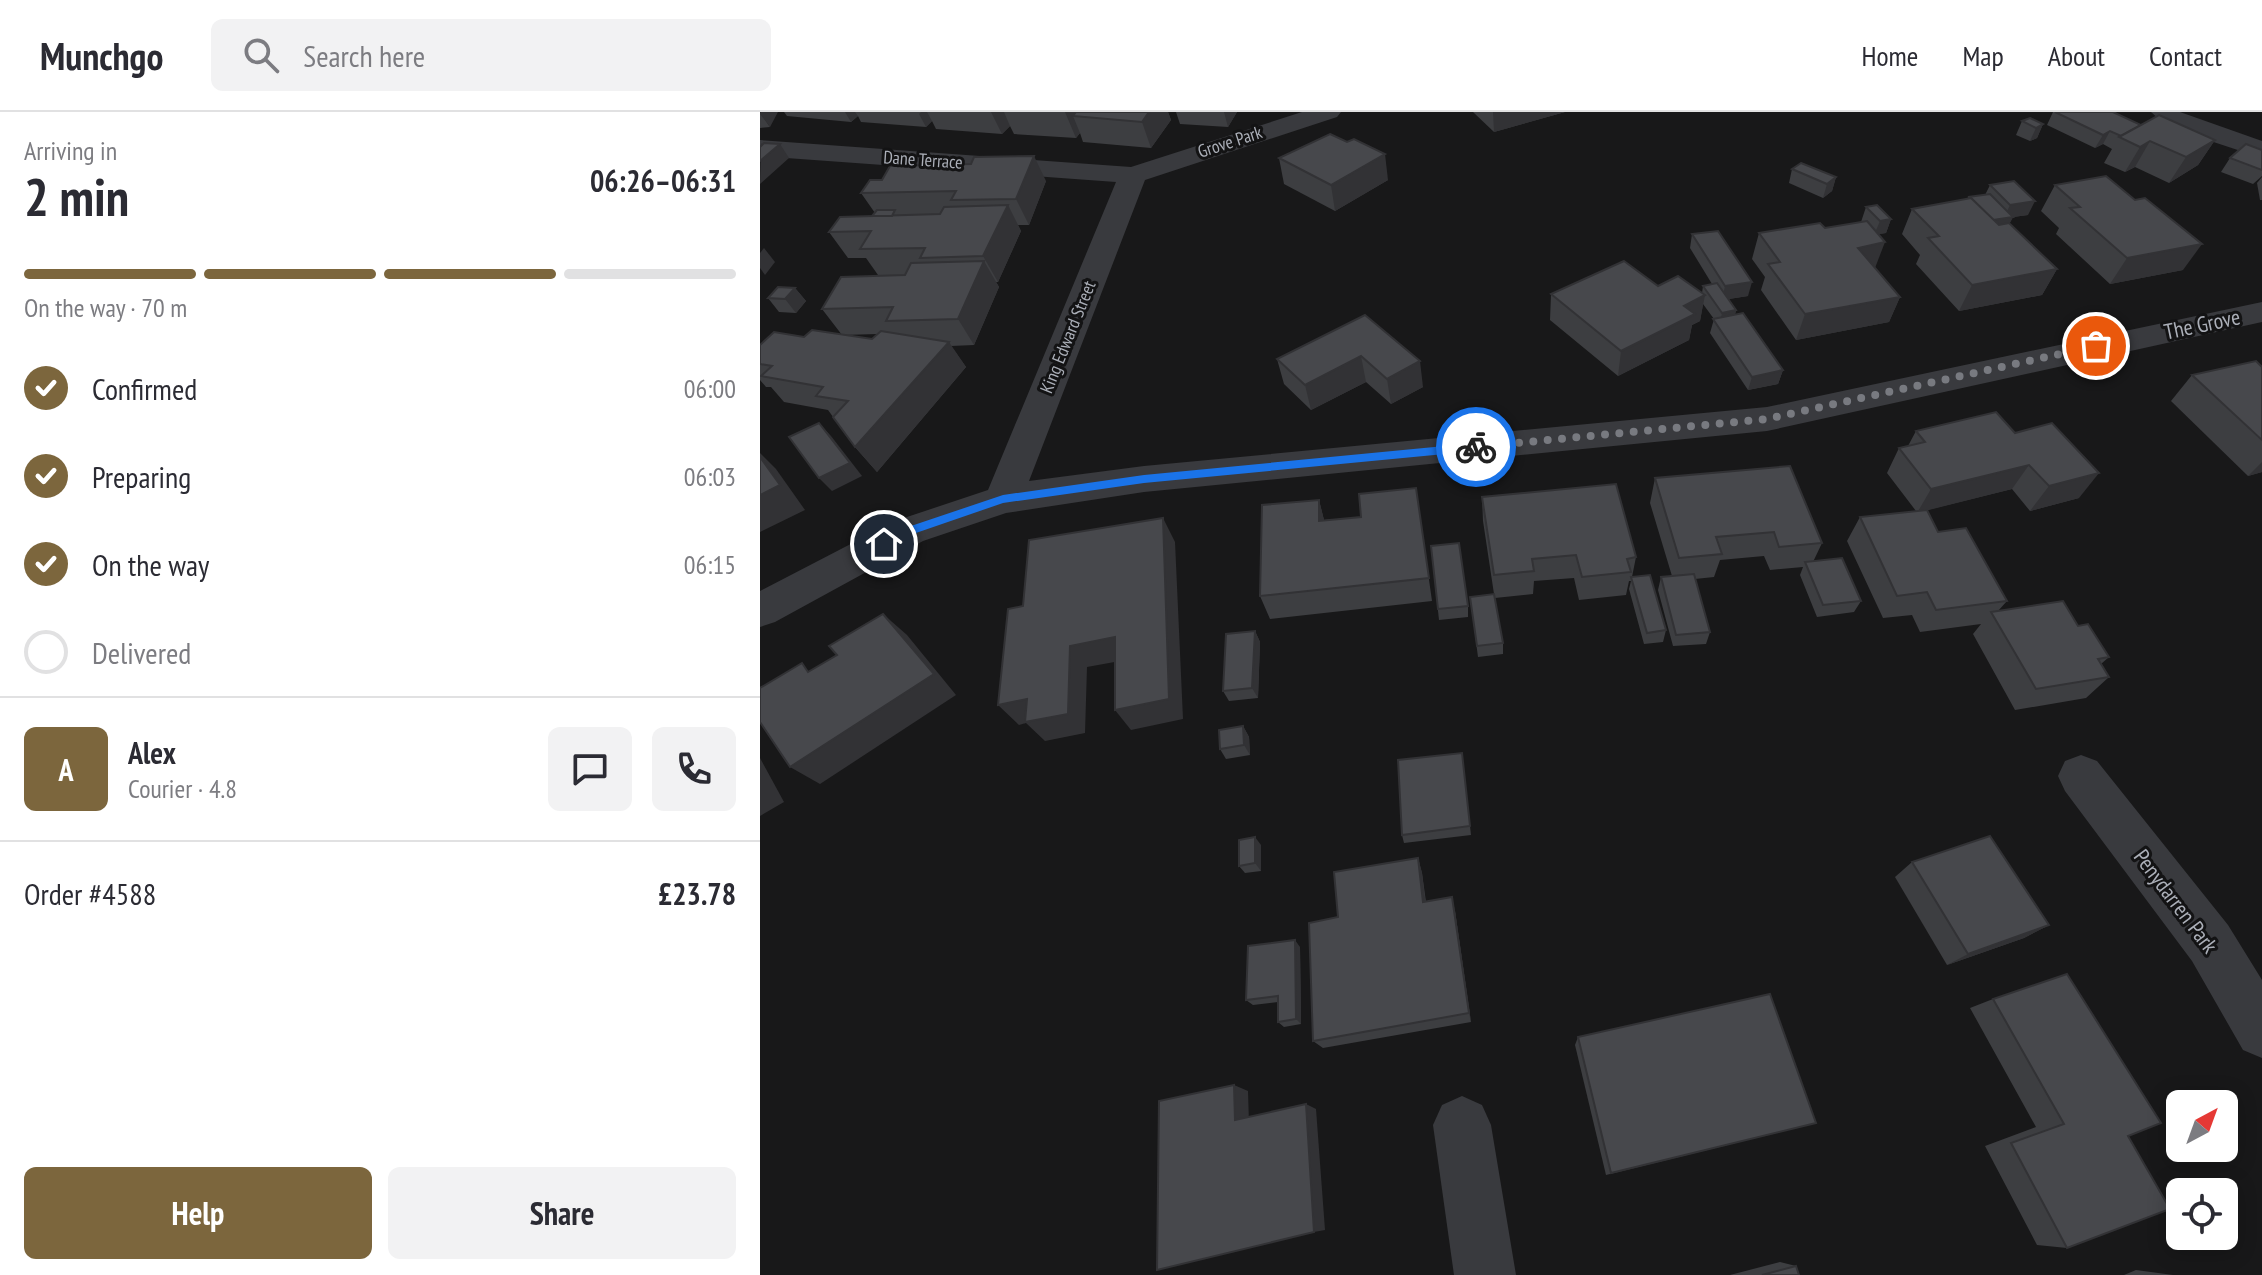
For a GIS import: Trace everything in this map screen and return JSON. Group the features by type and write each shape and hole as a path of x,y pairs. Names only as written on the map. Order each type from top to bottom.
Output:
{"street":[{"name":"Grove Park","path":"1133,175 1328,112"},
{"path":"2164,112 2177,122 2262,150"},
{"name":"Dane Terrace","path":"760,148 1133,175"},
{"name":"King Edward Street","path":"1003,499 1133,175"},
{"name":"The Grove","path":"760,610 909,531 1003,499 1144,479 1767,419 2254,322"},
{"name":"Penydarren Park","path":"2081,776 2210,943 2262,1031"},
{"path":"1462,1125 1485,1275"}],"building":[{"path":"1076,112 1149,112 1142,122 1073,116"},
{"path":"2055,112 2113,112 2141,125 2121,136 2110,131 2103,135"},
{"path":"2159,115 2215,140 2186,157 2150,141 2140,147 2119,137"},
{"path":"2030,118 2043,124 2036,128 2022,121"},
{"path":"1330,134 1347,142 1354,139 1385,154 1331,185 1279,158"},
{"path":"764,143 780,144 760,161 760,147"},
{"path":"2246,144 2262,150 2262,170 2230,158"},
{"path":"1034,156 1016,199 951,200 956,191 861,193 870,180 882,180 890,166 971,164 974,157"},
{"path":"1801,163 1836,177 1827,184 1792,169"},
{"path":"2106,176 2135,200 2145,198 2202,244 2127,258 2070,208 2080,207 2055,185"},
{"path":"2014,181 2035,201 2010,205 1990,185"},
{"path":"1990,194 2013,217 1993,220 1968,197"},
{"path":"1971,198 1999,225 2009,223 2057,269 1972,285 1928,238 1939,236 1912,209"},
{"path":"1008,205 983,256 920,258 925,248 860,249 871,231 829,232 840,217 940,214 944,207"},
{"path":"1877,205 1891,219 1880,221 1866,207"},
{"path":"877,210 895,210 892,216 872,216"},
{"path":"1867,221 1885,242 1858,248 1900,297 1805,314 1768,264 1780,262 1759,233 1820,223 1825,228"},
{"path":"1718,231 1752,282 1725,286 1692,234"},
{"path":"984,261 958,319 886,321 893,307 822,309 841,277 905,275 911,263"},
{"path":"1624,261 1658,286 1678,276 1705,295 1684,306 1695,314 1621,351 1551,294"},
{"path":"1717,283 1736,310 1722,313 1703,286"},
{"path":"778,287 795,288 785,299 768,298"},
{"path":"1743,313 1783,370 1752,377 1713,319"},
{"path":"1365,315 1420,361 1387,379 1361,356 1305,385 1277,359"},
{"path":"812,330 872,339 881,331 949,342 855,447 833,417 848,401 816,396 823,387 761,376 772,366 760,364 760,345 774,332 804,337"},
{"path":"2256,361 2262,367 2262,440 2192,375"},
{"path":"1996,412 2015,433 2052,423 2099,473 2049,486 2029,465 1931,489 1899,448 1925,442 1916,431"},
{"path":"819,423 850,463 819,478 789,437"},
{"path":"760,457 780,485 760,495"},
{"path":"1790,466 1822,543 1779,547 1774,532 1716,537 1722,554 1679,558 1655,478"},
{"path":"1616,484 1636,557 1627,559 1631,572 1582,577 1576,555 1532,559 1534,571 1494,575 1482,497"},
{"path":"1416,488 1429,578 1260,596 1262,505 1319,500 1319,521 1361,517 1359,494"},
{"path":"1927,510 1938,532 1966,528 2007,601 1936,610 1927,592 1897,596 1860,517"},
{"path":"1163,518 1169,699 1115,710 1115,637 1070,646 1068,714 1025,722 1027,699 998,705 1008,609 1023,606 1029,540"},
{"path":"1459,543 1468,606 1438,609 1431,546"},
{"path":"1842,558 1861,601 1823,605 1805,562"},
{"path":"1694,574 1710,632 1676,635 1661,577"},
{"path":"1650,575 1666,630 1647,633 1631,577"},
{"path":"1494,594 1503,643 1477,646 1470,597"},
{"path":"2063,601 2078,626 2088,624 2109,657 2098,659 2109,677 2036,689 1991,612"},
{"path":"883,614 934,674 790,767 760,722 760,688 802,663 808,672 837,655 829,646"},
{"path":"1255,631 1252,688 1223,691 1226,634"},
{"path":"1243,726 1244,745 1220,749 1219,730"},
{"path":"1462,753 1470,826 1402,835 1398,760"},
{"path":"1990,836 2049,925 1968,954 1912,862"},
{"path":"1255,837 1255,863 1239,866 1239,840"},
{"path":"1418,858 1423,902 1452,897 1469,1013 1313,1041 1309,923 1338,917 1334,872"},
{"path":"1295,940 1296,1019 1278,1022 1278,996 1246,1000 1248,946"},
{"path":"2067,974 2161,1123 2128,1136 2166,1202 2166,1211 2067,1248 2011,1143 2064,1124 1993,999"},
{"path":"1770,994 1816,1123 1611,1173 1578,1037"},
{"path":"1234,1085 1235,1120 1306,1104 1314,1232 1157,1270 1159,1101"},
{"path":"1796,1266 1799,1275 1762,1275"}],"way so far":[{"path":"1476,447 1767,419 2096,346"}],"route":[{"path":"884,544 909,531 1003,499 1144,479 1476,447"}]}
